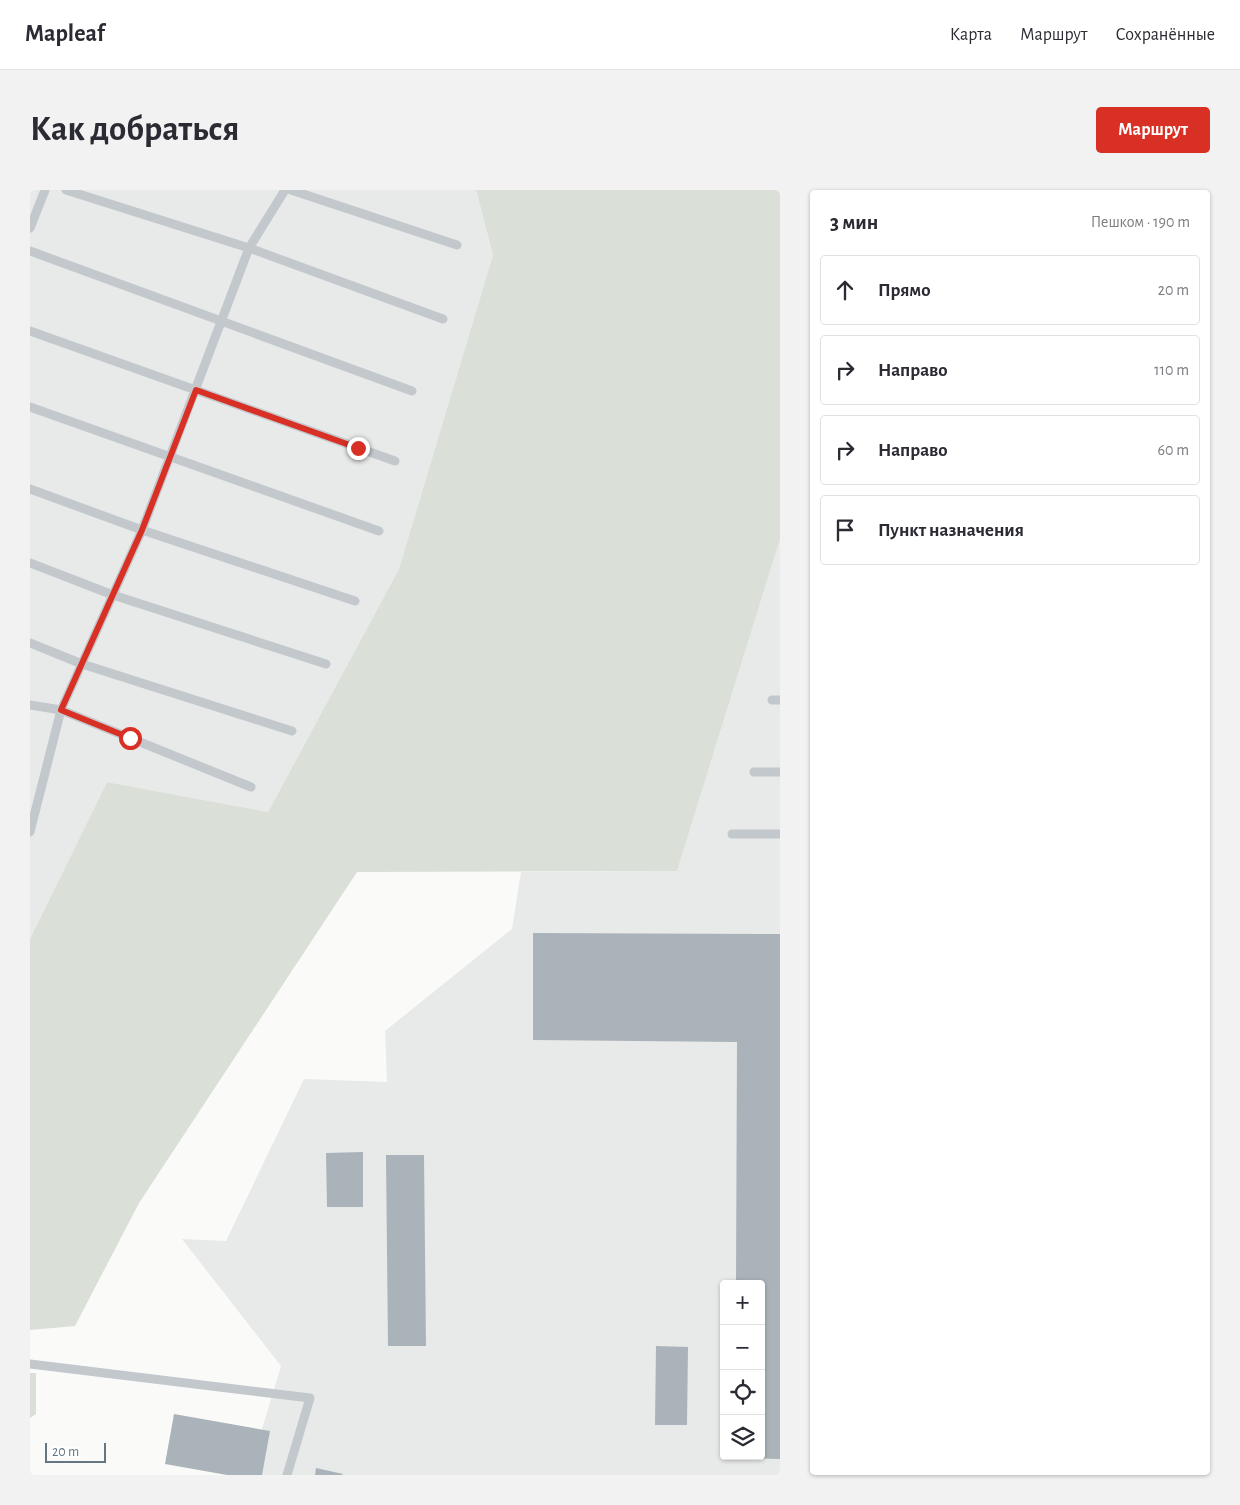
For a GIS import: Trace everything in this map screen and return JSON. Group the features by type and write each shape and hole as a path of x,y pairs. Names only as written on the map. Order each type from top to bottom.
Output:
{"lane":[{"path":"30,228 45,190"},
{"path":"66,190 249,248 443,319"},
{"path":"30,832 61,710 142,530 249,248 286,190"},
{"path":"291,190 457,245"},
{"path":"30,251 412,391"},
{"path":"30,331 395,460"},
{"path":"30,407 379,531"},
{"path":"30,489 142,530 355,601"},
{"path":"30,563 113,595 326,664"},
{"path":"30,643 82,664 292,731"},
{"path":"30,705 61,710 251,787"},
{"path":"754,772 780,772"},
{"path":"732,834 780,834"},
{"path":"30,1364 310,1398 287,1475"}],"shaded area":[{"path":"30,190 476,190 493,255 399,569 268,812 107,782 30,939"},
{"path":"476,190 780,190 780,539 677,871 357,872 139,1203 75,1326 30,1330 30,939 107,782 268,812 399,569 493,255"},
{"path":"780,539 780,1475 248,1475 281,1366 182,1239 226,1241 304,1079 387,1082 385,1031 512,929 521,872 677,871"},
{"path":"30,1373 36,1373 36,1414 30,1418"}],"building":[{"path":"533,933 780,934 780,1459 765,1459 765,1280 736,1280 737,1042 533,1040"},
{"path":"363,1152 363,1207 327,1207 326,1153"},
{"path":"386,1155 424,1155 426,1346 388,1346"},
{"path":"656,1346 688,1347 687,1425 655,1425"},
{"path":"174,1414 270,1431 262,1475 227,1475 165,1464"},
{"path":"316,1468 343,1474 315,1475"}],"route":[{"path":"130,738 61,710 142,530 196,390 358,448"}]}
